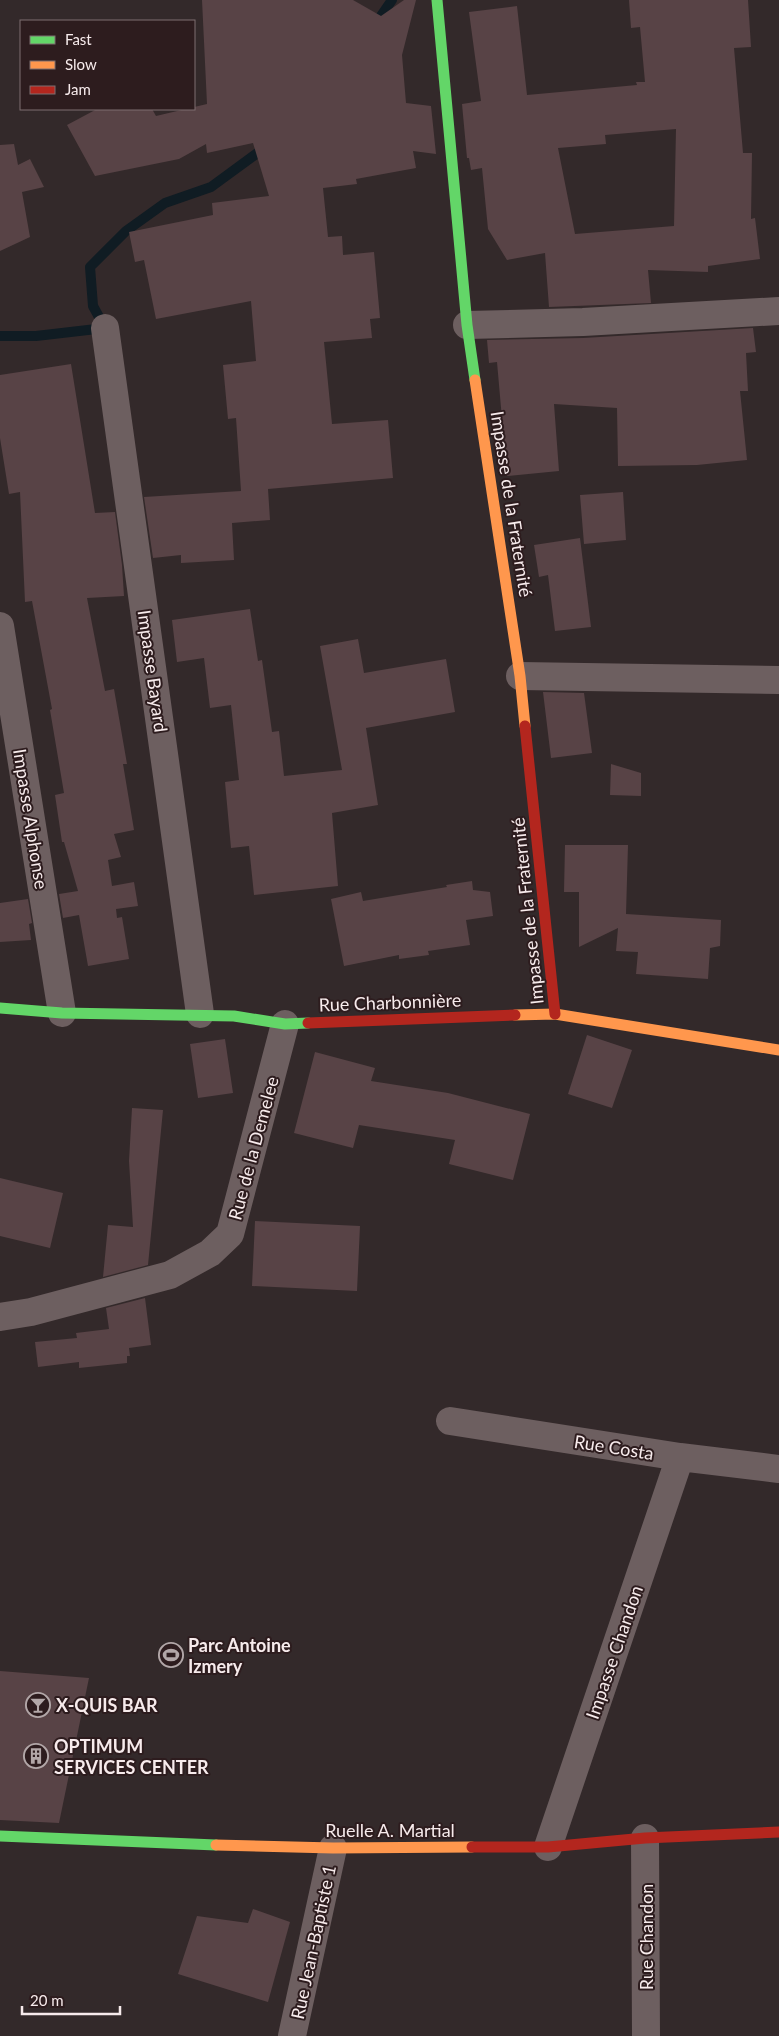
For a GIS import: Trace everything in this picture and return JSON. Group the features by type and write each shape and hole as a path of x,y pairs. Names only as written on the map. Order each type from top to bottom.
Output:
{"street":[{"name":"Impasse de la Fraternité","path":"436,0 467,325 520,676 555,1014"},
{"path":"467,325 583,322 779,311"},
{"name":"Impasse Bayard","path":"105,328 200,1014"},
{"name":"Impasse Alphonse","path":"0,626 62,1012"},
{"path":"520,676 779,680"},
{"name":"Rue Charbonnière","path":"0,1008 62,1012 200,1014 234,1016 285,1024 555,1014 779,1050"},
{"name":"Rue de la Demelee","path":"0,1317 31,1312 170,1275 210,1253 230,1234 285,1024"},
{"name":"Rue Costa","path":"450,1421 680,1457 779,1468"},
{"name":"Impasse Chandon","path":"548,1847 680,1457"},
{"name":"Ruelle A. Martial","path":"0,1836 98,1842 333,1848 548,1847 646,1838 779,1832"},
{"name":"Rue Chandon","path":"646,1838 646,2036"},
{"name":"Rue Jean-Baptiste 1","path":"292,2036 333,1848"}],"building":[{"path":"202,0 353,0 381,16 404,0 416,0 402,55 406,103 431,106 436,154 413,151 416,168 356,179 357,184 323,188 328,237 342,236 343,255 374,252 380,318 370,319 372,338 324,342 332,424 388,420 393,478 268,489 270,520 232,523 234,560 181,563 181,555 153,558 144,497 241,491 236,418 228,419 223,365 256,361 251,301 156,319 144,260 135,262 129,232 213,215 212,203 269,196 253,143 207,153 206,144 179,159 95,176 67,125 95,110 153,110 156,116 182,110 195,110 195,107 207,104"},
{"path":"629,0 748,0 751,47 734,48 743,153 752,153 751,219 755,218 760,259 708,266 708,272 648,270 651,303 549,307 545,253 507,260 488,229 482,168 471,170 469,158 467,158 462,104 481,101 469,12 517,6 527,95 637,85 636,82 645,82 640,27 631,28","holes":["676,129 674,226 575,234 558,148 606,144 605,135"]},
{"path":"14,144 18,165 30,159 44,187 22,192 30,237 0,251 0,145"},
{"path":"753,328 756,352 746,353 748,391 740,391 747,460 697,465 618,466 617,408 554,404 559,471 507,476 497,362 489,363 487,340 583,338"},
{"path":"71,364 95,513 115,512 122,565 124,596 87,598 105,691 114,689 127,764 123,764 134,830 114,834 121,857 108,860 112,886 134,882 138,906 116,909 117,918 122,917 129,959 88,966 79,915 63,918 59,894 78,891 64,842 62,842 55,795 64,793 50,710 52,709 32,601 25,602 20,492 9,494 0,438 0,375"},
{"path":"623,492 626,540 584,544 580,495"},
{"path":"580,538 591,627 555,631 548,575 539,577 534,545"},
{"path":"250,609 258,661 262,660 272,732 279,731 284,776 342,770 320,646 358,639 364,673 446,659 455,712 366,728 378,805 332,813 338,886 254,895 249,846 231,848 225,782 239,780 231,705 210,708 204,658 177,662 172,620"},
{"path":"543,692 584,693 592,753 551,758"},
{"path":"611,764 641,773 641,796 610,795"},
{"path":"565,845 628,845 626,914 721,920 720,946 710,948 708,979 636,974 638,952 616,951 618,928 579,947 579,892 564,892"},
{"path":"472,881 473,890 490,892 493,916 466,920 470,945 428,951 429,955 399,959 399,955 344,966 331,899 361,892 363,901"},
{"path":"28,899 32,923 29,924 31,940 0,942 0,903"},
{"path":"587,1035 632,1050 612,1108 568,1094"},
{"path":"225,1039 233,1093 198,1098 190,1044"},
{"path":"315,1052 375,1068 371,1081 448,1093 530,1114 513,1180 449,1164 455,1140 359,1125 353,1148 294,1133"},
{"path":"132,1108 163,1110 148,1265 103,1277 108,1225 133,1227 129,1161"},
{"path":"0,1178 63,1193 50,1248 0,1236"},
{"path":"255,1221 360,1226 357,1291 252,1286"},
{"path":"145,1298 151,1345 129,1348 130,1356 127,1356 127,1363 79,1368 79,1362 38,1367 35,1342 77,1338 76,1333 109,1329 106,1308"},
{"name":"OPTIMUM SERVICES CENTER","path":"0,1671 89,1678 59,1823 0,1820"},
{"path":"253,1909 290,1922 268,2002 178,1974 197,1916 248,1923"}],"waterway":[{"path":"374,26 392,0"},
{"path":"0,336 36,336 105,328 93,306 90,267 126,231 165,203 211,187 267,146"}],"traffic: fast":[{"path":"437,0 467,325 475,380"},
{"path":"0,1008 62,1013 234,1016 285,1024 308,1023"},
{"path":"0,1836 216,1845"}],"traffic: slow":[{"path":"475,380 520,676 525,726"},
{"path":"515,1015 555,1014 779,1050"},
{"path":"216,1845 333,1848 472,1847"}],"traffic: jam":[{"path":"525,726 555,1014"},
{"path":"308,1023 515,1015"},
{"path":"472,1847 548,1847 645,1838 779,1832"}],"place":[{"name":"Parc Antoine Izmery","path":"171,1655"},
{"name":"X-QUIS BAR","path":"38,1705"},
{"name":"OPTIMUM SERVICES CENTER","path":"36,1756"}]}
